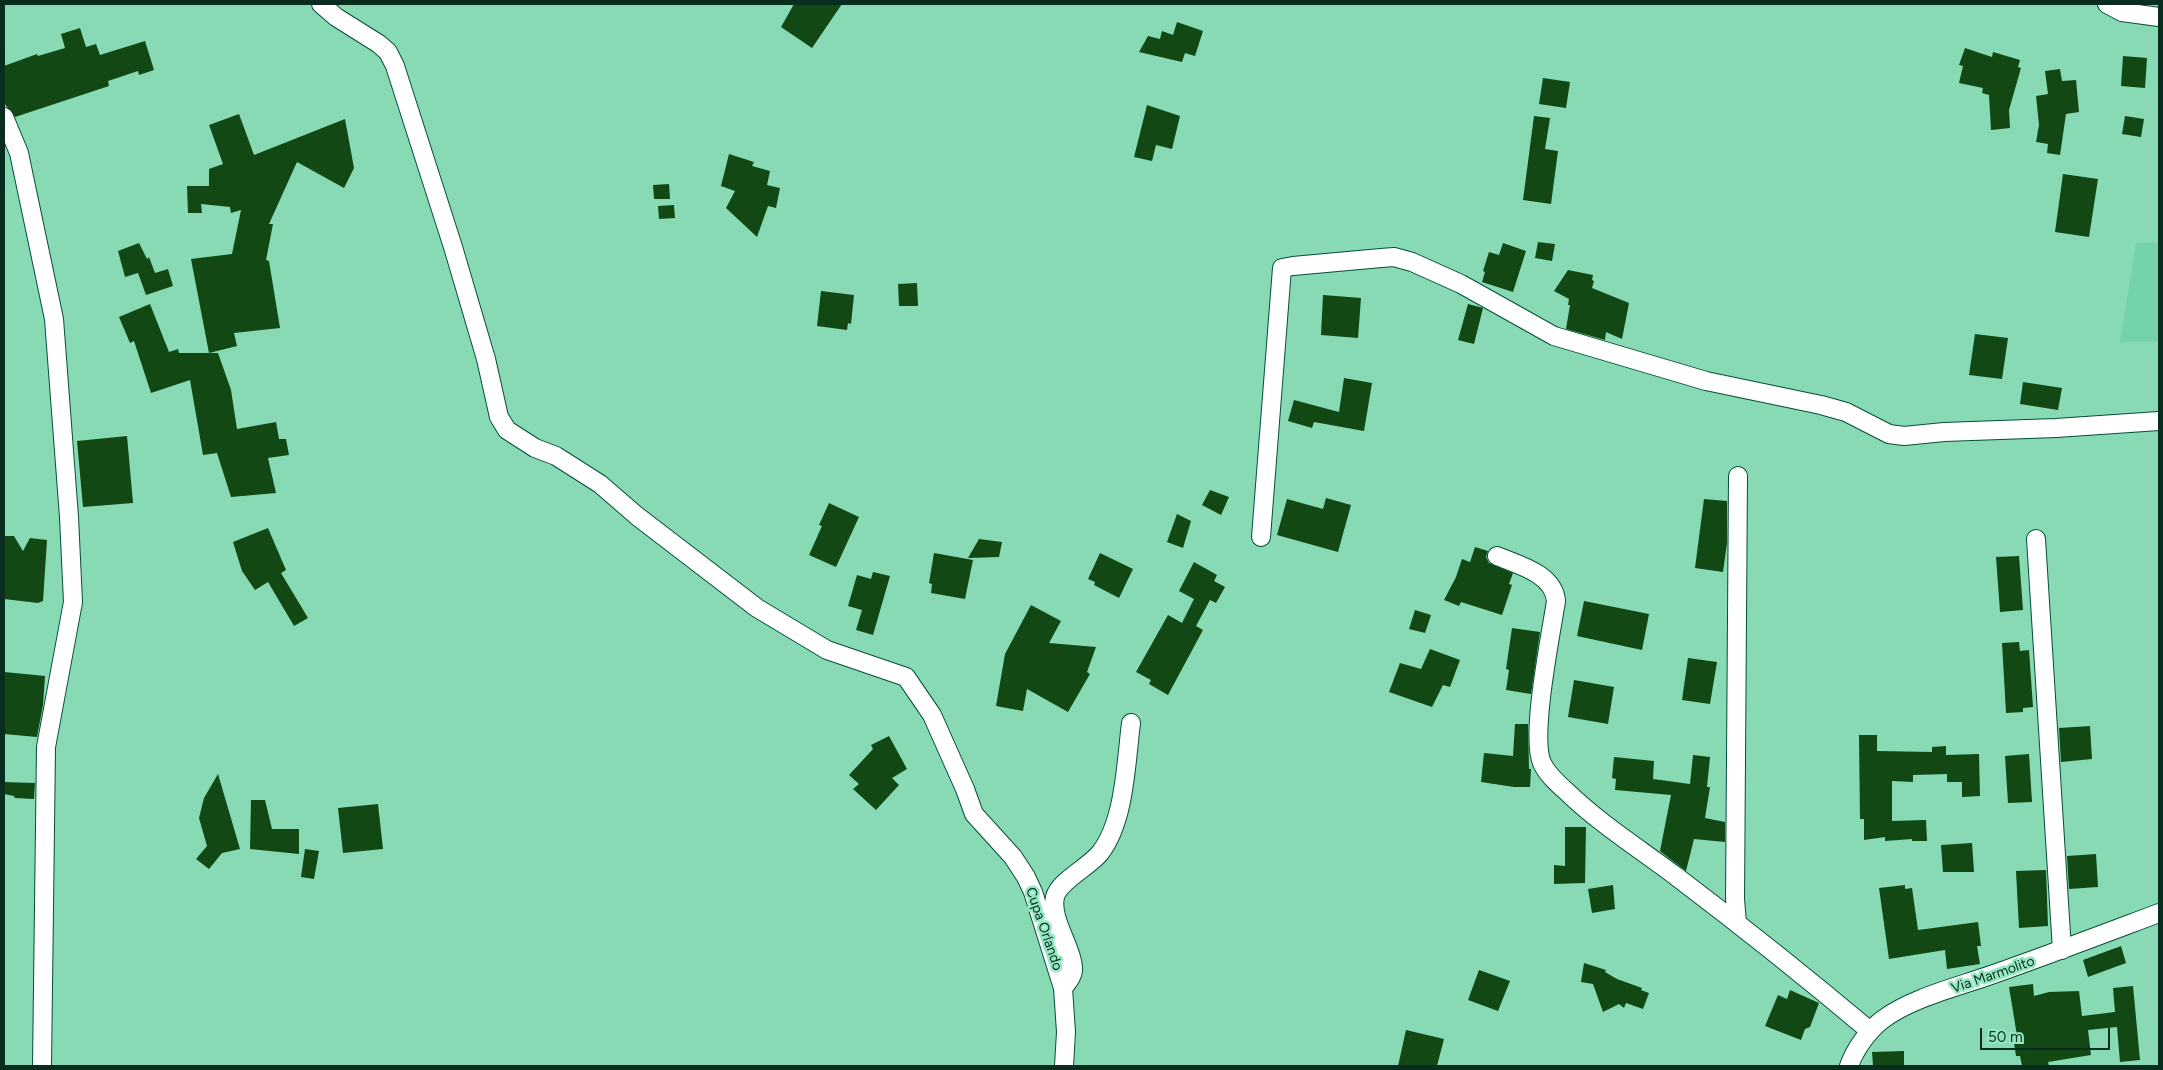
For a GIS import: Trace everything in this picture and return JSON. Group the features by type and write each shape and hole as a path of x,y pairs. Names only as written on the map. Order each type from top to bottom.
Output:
{"street":[{"name":"Cupa Orlando","path":"322,4 336,17 379,44 388,52 395,66 453,247 486,359 499,417 507,430 536,448 556,456 600,484 637,516 758,608 827,650 906,677 932,715 965,788 974,814 1012,857 1026,877 1033,892 1063,988 1066,1023 1064,1066"},
{"path":"2107,4 2122,12 2159,17"},
{"path":"4,117 19,153 54,319 69,518 73,602 46,746 42,1066"},
{"path":"1261,537 1282,268 1293,266 1394,257 1412,262 1461,284 1554,336 1706,382 1821,405 1846,412 1889,434 1904,436 1944,432 2056,428 2159,421"},
{"path":"1737,923 1735,899 1738,476"},
{"path":"2036,539 2062,950"},
{"path":"1497,556 1548,581 1555,591 1555,607 1540,715 1539,752 1550,776 1597,819 1737,923 1800,972 1870,1031"},
{"path":"1063,988 1070,979 1073,968 1055,911 1054,899 1058,888 1096,857 1112,832 1120,803 1132,723"},
{"name":"Via Marmolito","path":"1849,1066 1870,1031 1883,1019 1910,1004 2159,913"}],"shaded area":[{"path":"2159,242 2159,342 2120,342 2136,243"}],"building":[{"path":"794,4 842,4 812,48 781,27"},
{"path":"1177,22 1203,31 1195,56 1185,53 1182,62 1139,52 1148,36 1160,39 1162,31 1173,35"},
{"path":"80,28 86,47 96,44 100,55 145,41 154,70 139,75 138,71 108,81 109,86 15,117 4,103 4,66 37,54 38,56 65,48 61,34"},
{"path":"1965,48 1992,57 1993,52 2020,60 2018,67 2021,68 2009,110 2010,128 1991,130 1989,95 1982,93 1983,88 1959,83 1963,66 1959,65"},
{"path":"2123,56 2147,58 2145,88 2121,86"},
{"path":"2060,69 2062,81 2076,80 2079,112 2066,114 2060,155 2047,153 2048,144 2036,142 2039,125 2036,96 2048,94 2045,71"},
{"path":"1543,78 1570,82 1566,108 1539,104"},
{"path":"1147,105 1180,116 1172,149 1156,145 1152,161 1134,157"},
{"path":"239,114 254,155 345,119 354,168 344,188 297,162 269,224 273,224 266,260 269,261 280,328 234,333 237,346 209,353 191,259 232,254 241,210 231,213 230,207 201,204 202,213 188,213 187,186 209,186 209,169 223,164 209,125"},
{"path":"1534,116 1550,118 1545,149 1558,151 1551,204 1523,200"},
{"path":"2125,116 2144,119 2141,137 2122,134"},
{"path":"729,154 754,162 752,166 770,171 767,185 780,188 776,208 768,206 757,237 726,208 735,191 721,186"},
{"path":"2063,174 2098,179 2089,237 2055,232"},
{"path":"669,184 670,199 654,199 653,185"},
{"path":"674,205 675,218 659,219 658,206"},
{"path":"1538,242 1555,244 1552,261 1535,258"},
{"path":"139,243 147,259 149,257 155,273 168,269 173,286 146,295 138,273 125,277 118,251"},
{"path":"1503,243 1526,251 1513,292 1482,282 1485,272 1483,271 1489,252 1499,255"},
{"path":"1568,270 1593,275 1592,288 1629,303 1622,339 1606,332 1605,340 1566,329 1570,305 1568,305 1569,299 1554,291"},
{"path":"917,283 918,306 899,306 898,284"},
{"path":"821,291 854,295 851,324 848,323 847,330 817,326"},
{"path":"1323,295 1361,298 1358,338 1321,335"},
{"path":"150,304 169,352 178,349 179,353 218,353 231,390 237,429 276,422 279,439 286,439 289,455 268,458 276,493 231,497 217,453 203,455 190,380 151,393 134,341 130,343 119,317"},
{"path":"1468,304 1483,308 1474,344 1458,340"},
{"path":"1975,334 2008,338 2002,379 1969,375"},
{"path":"1344,378 1372,383 1364,431 1314,422 1312,428 1288,421 1294,400 1339,412"},
{"path":"2023,382 2062,388 2058,410 2020,404"},
{"path":"127,436 133,503 83,507 77,441"},
{"path":"1210,490 1229,497 1221,515 1202,505"},
{"path":"1326,498 1351,505 1338,552 1277,535 1287,499 1323,509"},
{"path":"1704,499 1727,501 1727,543 1723,572 1695,568"},
{"path":"829,503 859,517 836,567 809,555 822,526 819,525"},
{"path":"1177,514 1191,521 1183,548 1167,542"},
{"path":"268,528 286,570 281,573 308,618 294,626 268,582 255,590 242,571 233,542"},
{"path":"4,536 14,536 23,551 30,538 47,540 43,601 38,603 4,599"},
{"path":"979,539 1002,542 999,557 968,558"},
{"path":"1475,547 1488,551 1486,557 1489,563 1513,573 1509,584 1512,585 1502,615 1461,602 1459,606 1444,600 1456,577 1462,559 1470,562"},
{"path":"934,553 973,560 965,599 931,593 932,584 929,583"},
{"path":"1100,553 1133,569 1119,598 1094,585 1095,582 1088,579"},
{"path":"2019,556 2023,610 2000,612 1996,557"},
{"path":"1194,562 1217,575 1214,581 1225,587 1216,603 1210,600 1196,626 1203,630 1168,695 1149,684 1151,680 1136,672 1168,615 1182,623 1194,599 1179,591"},
{"path":"873,572 890,576 873,635 856,630 862,610 848,606 857,575 871,579"},
{"path":"1584,601 1649,614 1642,650 1577,636"},
{"path":"1031,605 1061,621 1049,643 1096,647 1087,672 1090,674 1068,712 1027,689 1023,711 996,706 1005,654"},
{"path":"1415,610 1431,615 1425,633 1409,629"},
{"path":"1512,628 1540,632 1531,694 1506,690 1509,670 1506,669"},
{"path":"2019,642 2020,651 2029,650 2033,707 2023,708 2023,712 2006,713 2002,643"},
{"path":"1430,649 1460,660 1450,687 1443,685 1432,707 1389,692 1400,663 1421,669"},
{"path":"1688,658 1717,662 1710,704 1682,700"},
{"path":"4,672 45,676 43,705 37,737 4,734"},
{"path":"1574,680 1614,687 1608,724 1568,717"},
{"path":"1515,724 1528,724 1529,769 1531,769 1530,787 1514,787 1481,782 1484,753 1513,756"},
{"path":"2090,726 2092,759 2061,762 2059,728"},
{"path":"1859,735 1877,735 1877,751 1932,752 1932,747 1946,746 1946,755 1979,754 1980,796 1962,797 1962,782 1947,782 1947,774 1913,775 1913,782 1892,781 1892,821 1926,820 1927,841 1912,841 1912,839 1885,841 1885,837 1864,840 1864,819 1860,819"},
{"path":"889,736 907,769 892,778 899,785 876,810 853,789 859,784 849,775 873,749 871,745"},
{"path":"2029,754 2032,802 2008,803 2005,756"},
{"path":"1693,755 1710,757 1707,787 1710,787 1705,818 1725,822 1725,842 1694,839 1686,871 1660,851 1671,795 1615,790 1616,779 1612,778 1614,757 1654,761 1653,779 1690,784"},
{"path":"218,774 240,849 222,853 209,869 196,859 207,846 199,818 204,798"},
{"path":"4,782 35,783 34,799 15,798 14,796 4,794"},
{"path":"251,800 265,800 272,829 299,829 299,854 250,849"},
{"path":"378,804 383,849 343,853 338,808"},
{"path":"1565,827 1586,827 1585,883 1554,884 1554,865 1565,866"},
{"path":"1972,843 1974,872 1943,872 1941,845"},
{"path":"305,849 319,851 314,879 301,877"},
{"path":"2096,854 2098,887 2069,889 2067,856"},
{"path":"2046,870 2048,926 2019,928 2016,871"},
{"path":"1613,885 1615,909 1592,913 1588,889"},
{"path":"1905,885 1905,889 1912,888 1918,930 1978,922 1981,946 1977,946 1980,964 1947,969 1945,950 1889,959 1879,888"},
{"path":"2121,946 2126,963 2088,977 2083,960"},
{"path":"1584,963 1606,970 1605,972 1617,979 1642,988 1641,990 1649,993 1643,1009 1626,1003 1624,1008 1619,1004 1603,1012 1593,984 1581,982"},
{"path":"1479,970 1510,981 1498,1011 1468,1000"},
{"path":"2033,984 2034,996 2049,992 2079,991 2082,1016 2115,1012 2113,988 2133,986 2140,1060 2120,1062 2117,1027 2088,1030 2091,1055 2048,1062 2049,1066 2022,1066 2020,1056 2016,1056 2014,1043 2018,1042 2009,987"},
{"path":"1790,990 1819,1003 1810,1027 1805,1029 1801,1040 1765,1026 1778,995 1787,999"},
{"path":"1406,1030 1444,1039 1437,1066 1398,1066"},
{"path":"1904,1051 1904,1066 1873,1066 1872,1052"}]}
